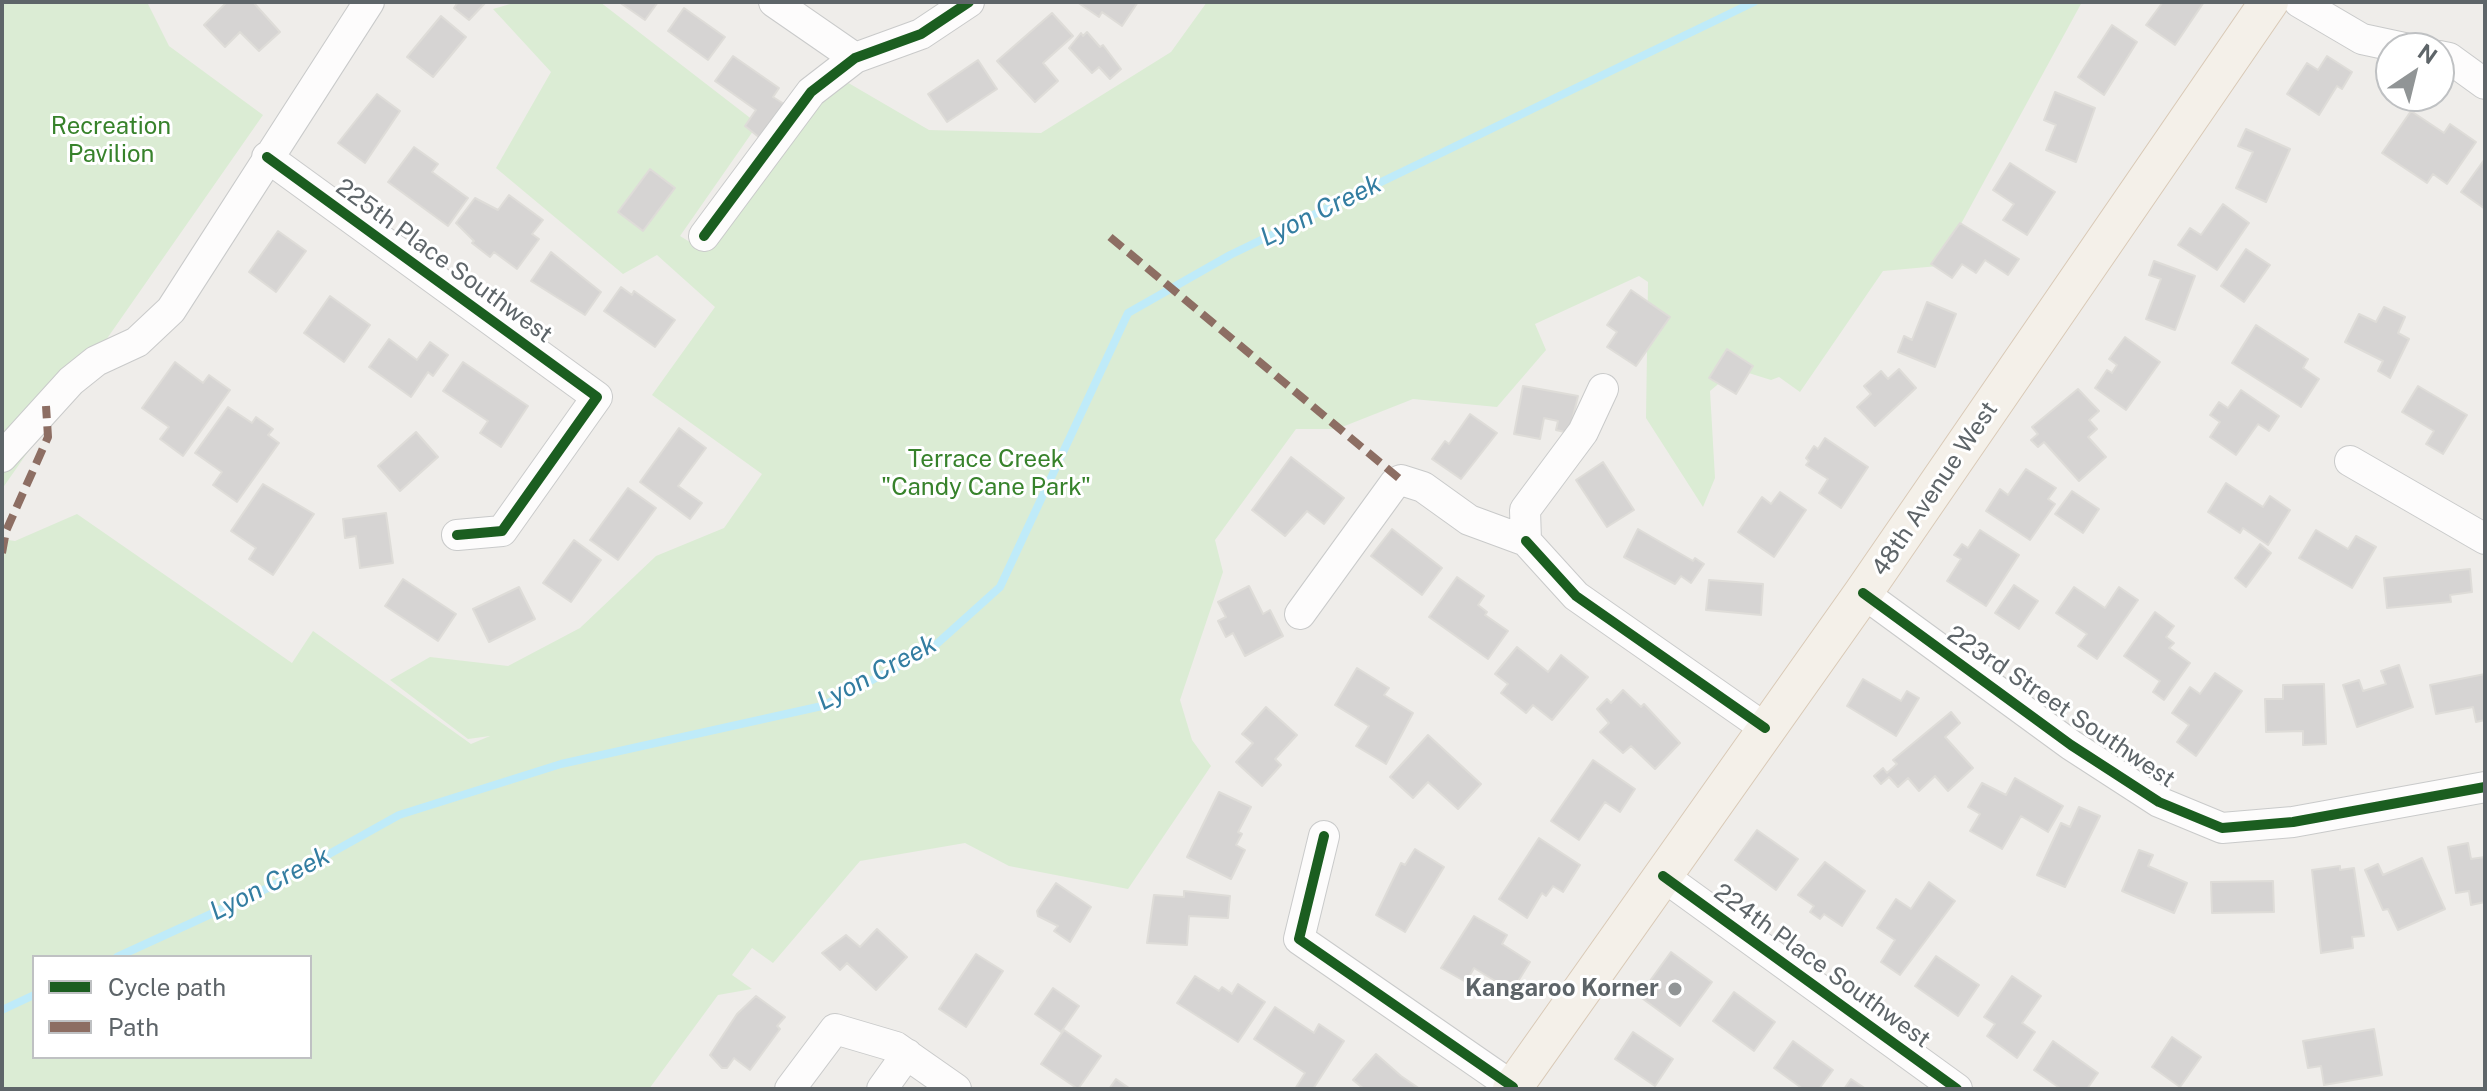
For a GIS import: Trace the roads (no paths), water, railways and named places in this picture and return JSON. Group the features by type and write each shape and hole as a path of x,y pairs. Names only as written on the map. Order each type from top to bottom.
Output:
{"main road":[{"name":"48th Avenue West","path":"1513,1088 1863,593 2269,2"}],"street":[{"path":"774,2 855,58"},
{"path":"704,236 811,92 855,58 921,34 969,2"},
{"path":"2299,2 2362,39 2375,42"},
{"path":"2,457 71,381 96,361 137,342 171,310 363,4"},
{"path":"2455,62 2485,84"},
{"name":"225th Place Southwest","path":"267,157 597,397 502,531 457,535"},
{"path":"1526,541 1525,510 1583,432 1603,389"},
{"path":"2350,461 2485,539"},
{"path":"1300,614 1395,483 1401,480 1423,487 1469,520 1526,541 1576,596 1765,728"},
{"name":"223rd Street Southwest","path":"1863,593 2071,745 2159,802 2222,828 2293,822 2485,787"},
{"path":"1324,836 1299,939 1513,1088"},
{"name":"224th Place Southwest","path":"1663,876 1957,1089"},
{"path":"790,1089 835,1029 896,1047 956,1089"},
{"path":"882,1089 907,1054"}],"waterway":[{"name":"Lyon Creek","path":"121,955 270,887 399,815 561,764 822,706 930,650 1000,587 1128,313 1230,255 1754,2"},
{"name":"Lyon Creek","path":"2,1010 32,996"}],"place":[{"name":"Kangaroo Korner","path":"1675,989"}],"park label":[{"name":"Recreation Pavilion","path":"111,141"},
{"name":"Terrace Creek \"Candy Cane Park\"","path":"986,474"}]}
